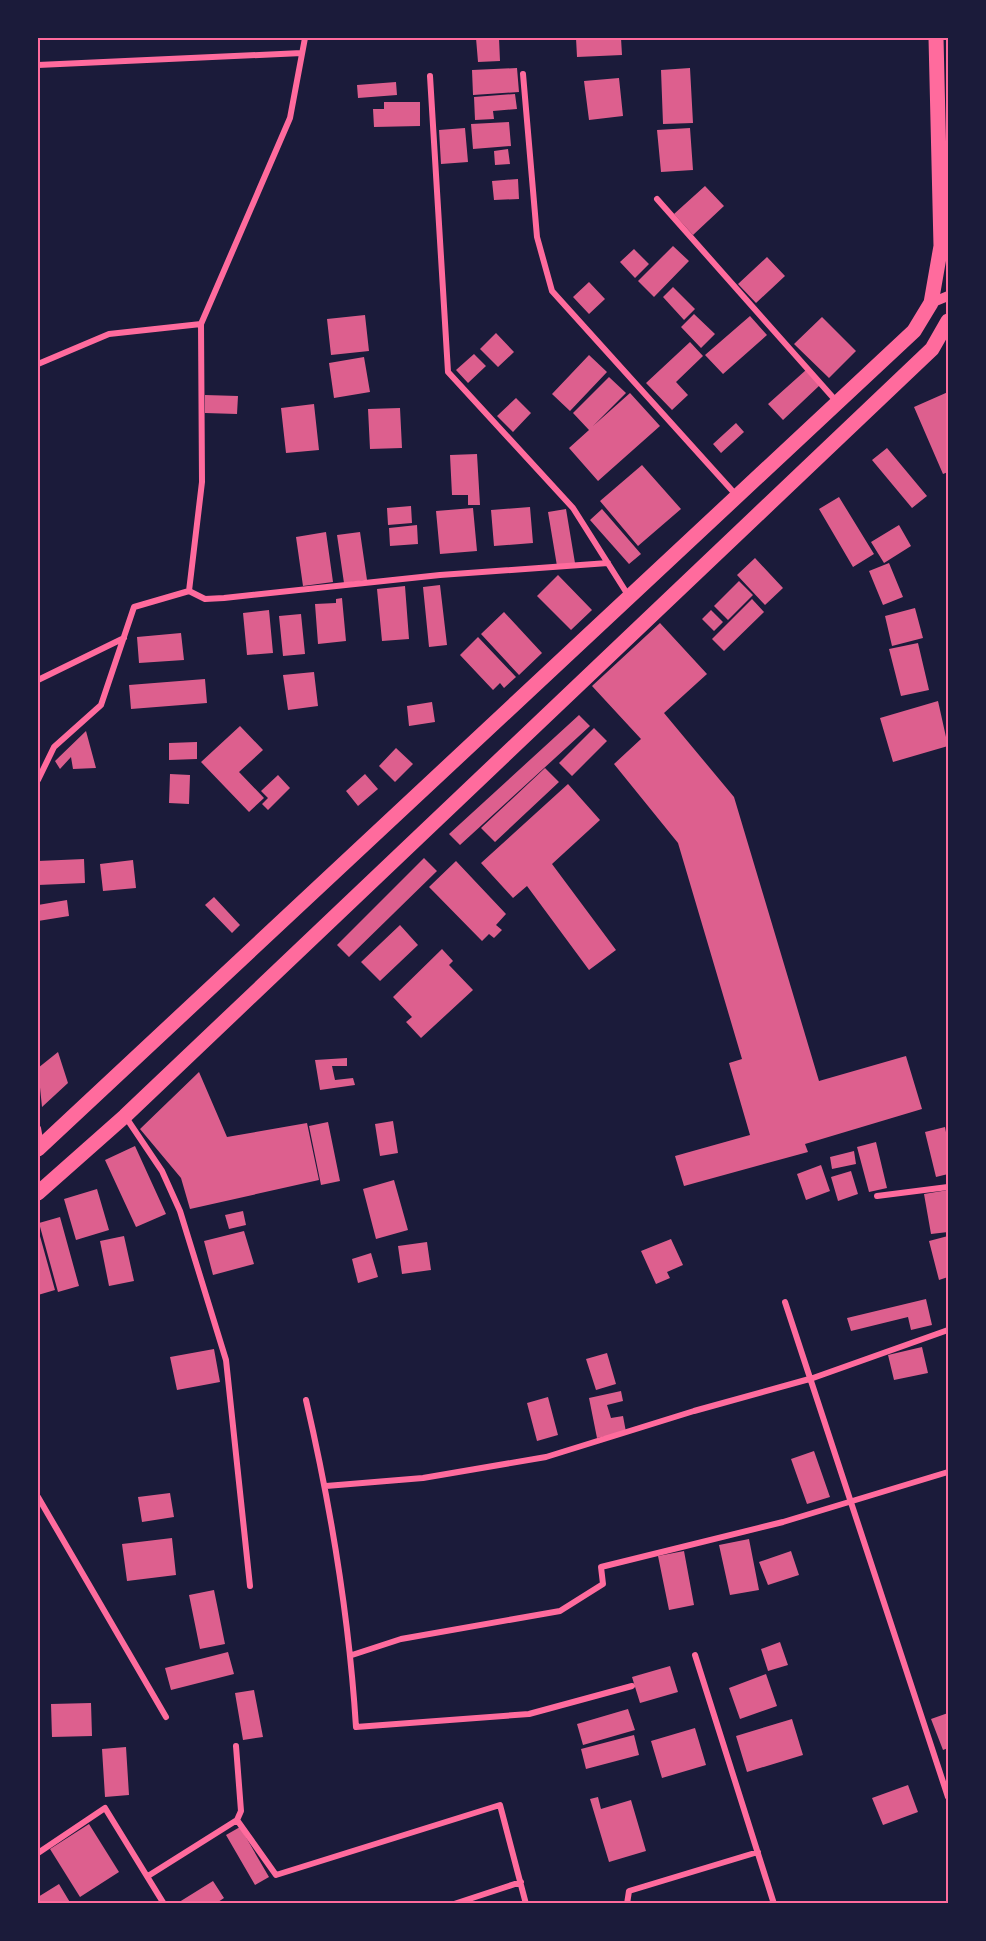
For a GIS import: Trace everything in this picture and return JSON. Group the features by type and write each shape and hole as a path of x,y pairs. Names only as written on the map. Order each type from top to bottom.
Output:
{"main road":[{"path":"40,1148 914,331 931,303 941,246 936,38"},
{"path":"38,1193 125,1116 932,349 948,321"}],"street":[{"path":"189,591 201,482 201,324 290,118 305,38"},
{"path":"38,65 302,53"},
{"path":"523,74 537,237 552,291 737,496"},
{"path":"430,76 448,372 573,507 630,597"},
{"path":"657,199 837,402"},
{"path":"931,303 948,296"},
{"path":"38,364 109,334 201,324"},
{"path":"932,349 948,342"},
{"path":"38,780 54,747 101,705 134,607 189,591 205,599 224,598 440,575 608,562"},
{"path":"38,680 124,638"},
{"path":"125,1116 162,1170 180,1211 226,1360 250,1586"},
{"path":"38,1128 40,1148"},
{"path":"877,1196 948,1187"},
{"path":"785,1302 813,1378 850,1501 948,1797"},
{"path":"326,1486 423,1478 546,1457 694,1411 813,1378 948,1331"},
{"path":"306,1400 326,1486 352,1655 356,1727 529,1714 632,1686"},
{"path":"352,1655 401,1639 560,1611 603,1584 601,1566 783,1521 948,1472"},
{"path":"38,1497 165,1717"},
{"path":"695,1655 774,1904"},
{"path":"148,1876 237,1820 241,1811 236,1746"},
{"path":"237,1820 276,1875 500,1805 526,1904"},
{"path":"38,1853 105,1808 164,1904"},
{"path":"627,1904 629,1891 758,1852"},
{"path":"454,1904 521,1882"}],"building":[{"path":"476,38 499,38 500,61 478,62"},
{"path":"576,38 621,38 622,55 577,57"},
{"path":"517,68 519,92 473,95 472,70"},
{"path":"690,68 693,123 663,124 661,70"},
{"path":"619,78 623,116 589,120 584,81"},
{"path":"396,82 397,95 358,98 357,85"},
{"path":"515,94 517,109 493,111 494,119 475,120 474,97"},
{"path":"384,102 420,102 420,126 374,127 373,109 384,109"},
{"path":"509,122 511,146 473,149 471,124"},
{"path":"465,128 468,162 441,164 439,130"},
{"path":"690,128 693,170 661,172 657,130"},
{"path":"508,149 510,164 495,165 494,151"},
{"path":"518,179 519,199 494,200 492,181"},
{"path":"705,186 724,206 693,235 674,214"},
{"path":"673,246 689,261 654,297 638,281"},
{"path":"634,249 649,264 635,278 620,262"},
{"path":"767,257 785,276 756,303 738,284"},
{"path":"589,282 605,299 589,314 573,297"},
{"path":"673,287 695,309 684,320 663,297"},
{"path":"694,314 715,334 701,348 681,327"},
{"path":"365,315 369,351 331,355 327,319"},
{"path":"750,316 767,335 723,374 705,355"},
{"path":"822,317 856,351 829,378 794,344"},
{"path":"496,333 514,352 498,367 480,349"},
{"path":"690,342 703,356 676,382 688,395 672,410 646,383"},
{"path":"474,354 486,366 468,383 456,370"},
{"path":"589,355 607,372 570,411 552,394"},
{"path":"364,357 370,392 334,398 329,363"},
{"path":"806,370 820,385 783,420 768,404"},
{"path":"609,377 626,393 593,426 630,393 660,426 598,481 569,448 589,430 573,413"},
{"path":"948,392 948,472 943,474 914,407"},
{"path":"205,395 238,396 237,414 205,413"},
{"path":"516,398 531,413 513,432 497,416"},
{"path":"314,404 319,450 286,453 281,408"},
{"path":"400,408 402,448 370,449 368,409"},
{"path":"736,423 744,432 721,453 713,444"},
{"path":"887,448 927,496 912,508 872,460"},
{"path":"477,454 480,505 468,505 468,495 452,495 450,455"},
{"path":"642,465 681,509 638,546 600,501"},
{"path":"839,497 874,554 853,567 819,509"},
{"path":"411,506 412,523 388,525 387,508"},
{"path":"530,507 533,543 494,546 491,510"},
{"path":"473,508 477,551 440,554 436,511"},
{"path":"566,509 575,563 557,566 548,512"},
{"path":"602,509 641,554 629,564 590,520"},
{"path":"417,525 418,544 390,546 389,528"},
{"path":"899,525 911,546 884,563 871,542"},
{"path":"326,532 333,582 303,586 296,537"},
{"path":"360,532 367,580 344,583 337,535"},
{"path":"755,558 783,588 765,605 737,575"},
{"path":"889,563 903,597 883,605 869,571"},
{"path":"558,575 592,610 571,630 537,596"},
{"path":"739,581 753,595 728,620 714,606"},
{"path":"440,585 447,645 429,647 423,587"},
{"path":"405,586 409,639 382,641 377,589"},
{"path":"342,598 346,641 318,644 315,604 336,603 336,599"},
{"path":"752,599 764,612 724,651 712,639"},
{"path":"915,608 923,638 892,646 885,616"},
{"path":"269,610 273,653 247,655 243,613"},
{"path":"711,610 723,622 714,631 702,619"},
{"path":"504,612 542,653 519,675 481,634"},
{"path":"301,614 305,654 283,656 279,616"},
{"path":"660,623 707,674 664,713 734,797 819,1081 906,1056 922,1109 805,1144 808,1152 684,1186 675,1156 750,1135 729,1063 742,1059 678,843 614,764 641,739 592,686"},
{"path":"181,633 184,660 139,663 137,637"},
{"path":"478,637 516,677 504,688 500,683 493,690 460,655"},
{"path":"918,643 929,690 901,696 889,649"},
{"path":"314,672 318,706 288,710 283,675"},
{"path":"205,679 207,703 131,709 129,685"},
{"path":"938,701 948,746 893,762 880,718"},
{"path":"432,702 435,722 409,726 407,706"},
{"path":"579,715 590,726 460,845 449,834"},
{"path":"240,726 263,750 239,772 264,798 249,812 201,762"},
{"path":"594,728 607,741 572,776 559,763"},
{"path":"86,731 96,768 73,769 71,757 60,769 55,761"},
{"path":"197,742 197,759 169,760 169,743"},
{"path":"396,748 413,764 395,782 379,766"},
{"path":"545,768 559,782 495,842 481,828"},
{"path":"170,774 190,775 189,804 169,803"},
{"path":"365,774 378,789 358,806 346,791"},
{"path":"278,775 290,788 268,810 262,804 268,798 261,791"},
{"path":"568,784 600,820 552,864 616,950 589,970 527,886 513,898 481,863"},
{"path":"424,858 437,871 349,957 337,945"},
{"path":"84,859 85,883 38,885 38,861"},
{"path":"133,860 136,888 103,891 100,864"},
{"path":"456,861 506,914 496,925 502,930 494,938 489,934 482,941 429,887"},
{"path":"214,897 240,925 232,933 205,905"},
{"path":"67,900 69,916 38,921 38,905"},
{"path":"400,925 418,945 380,981 361,962"},
{"path":"442,949 453,961 449,965 473,990 421,1038 406,1022 412,1017 393,997"},
{"path":"58,1052 68,1083 42,1107 38,1068"},
{"path":"347,1058 347,1066 332,1066 335,1080 353,1078 355,1085 320,1090 315,1060"},
{"path":"199,1072 227,1137 307,1123 319,1180 190,1209 181,1178 140,1129"},
{"path":"393,1121 398,1153 380,1156 375,1124"},
{"path":"328,1122 340,1181 321,1185 309,1126"},
{"path":"945,1127 948,1143 948,1174 936,1177 925,1132"},
{"path":"876,1142 887,1188 869,1192 857,1147"},
{"path":"135,1146 166,1214 136,1227 105,1160"},
{"path":"854,1151 856,1164 832,1169 830,1157"},
{"path":"821,1165 830,1191 806,1200 797,1174"},
{"path":"851,1171 858,1194 838,1201 831,1177"},
{"path":"394,1180 408,1230 376,1239 363,1189"},
{"path":"97,1189 109,1230 76,1240 64,1199"},
{"path":"948,1190 948,1232 931,1234 924,1194"},
{"path":"243,1211 246,1225 229,1229 225,1215"},
{"path":"60,1217 79,1286 58,1292 39,1223"},
{"path":"38,1229 55,1290 38,1295"},
{"path":"244,1231 254,1264 213,1275 204,1241"},
{"path":"124,1236 134,1281 109,1286 100,1241"},
{"path":"948,1236 948,1277 939,1280 929,1241"},
{"path":"671,1239 683,1265 667,1272 670,1278 656,1284 641,1251"},
{"path":"427,1242 431,1270 402,1274 398,1246"},
{"path":"371,1253 378,1277 358,1283 352,1259"},
{"path":"926,1299 932,1325 911,1330 908,1317 851,1331 847,1318"},
{"path":"922,1347 928,1373 894,1380 888,1355"},
{"path":"214,1349 220,1382 177,1390 170,1357"},
{"path":"607,1353 616,1384 596,1390 586,1359"},
{"path":"621,1391 623,1401 607,1405 611,1418 623,1416 626,1432 597,1438 589,1398"},
{"path":"548,1397 558,1435 537,1441 527,1403"},
{"path":"814,1451 830,1497 807,1504 791,1459"},
{"path":"170,1493 174,1517 142,1522 138,1497"},
{"path":"172,1538 176,1575 127,1581 122,1544"},
{"path":"749,1539 759,1590 730,1595 719,1545"},
{"path":"684,1551 694,1605 669,1610 658,1556"},
{"path":"791,1551 799,1575 768,1585 759,1562"},
{"path":"214,1590 225,1644 200,1649 189,1595"},
{"path":"780,1642 788,1665 768,1671 761,1649"},
{"path":"228,1652 234,1674 171,1690 165,1668"},
{"path":"670,1666 678,1692 640,1703 632,1677"},
{"path":"766,1674 777,1706 740,1719 729,1688"},
{"path":"254,1690 263,1737 243,1740 235,1693"},
{"path":"91,1703 92,1736 52,1737 51,1704"},
{"path":"628,1709 635,1730 583,1745 577,1724"},
{"path":"948,1713 948,1748 943,1750 931,1719"},
{"path":"792,1719 803,1755 747,1772 736,1736"},
{"path":"695,1728 706,1765 662,1778 651,1741"},
{"path":"634,1735 639,1755 586,1769 581,1749"},
{"path":"126,1747 129,1795 105,1797 102,1749"},
{"path":"908,1785 918,1812 883,1825 872,1798"},
{"path":"598,1797 601,1809 631,1800 646,1851 609,1862 590,1799"},
{"path":"89,1824 119,1872 80,1897 50,1849"},
{"path":"240,1827 269,1877 255,1885 226,1835"},
{"path":"213,1881 224,1898 215,1904 176,1904"},
{"path":"59,1884 71,1904 38,1904 38,1897"}]}
